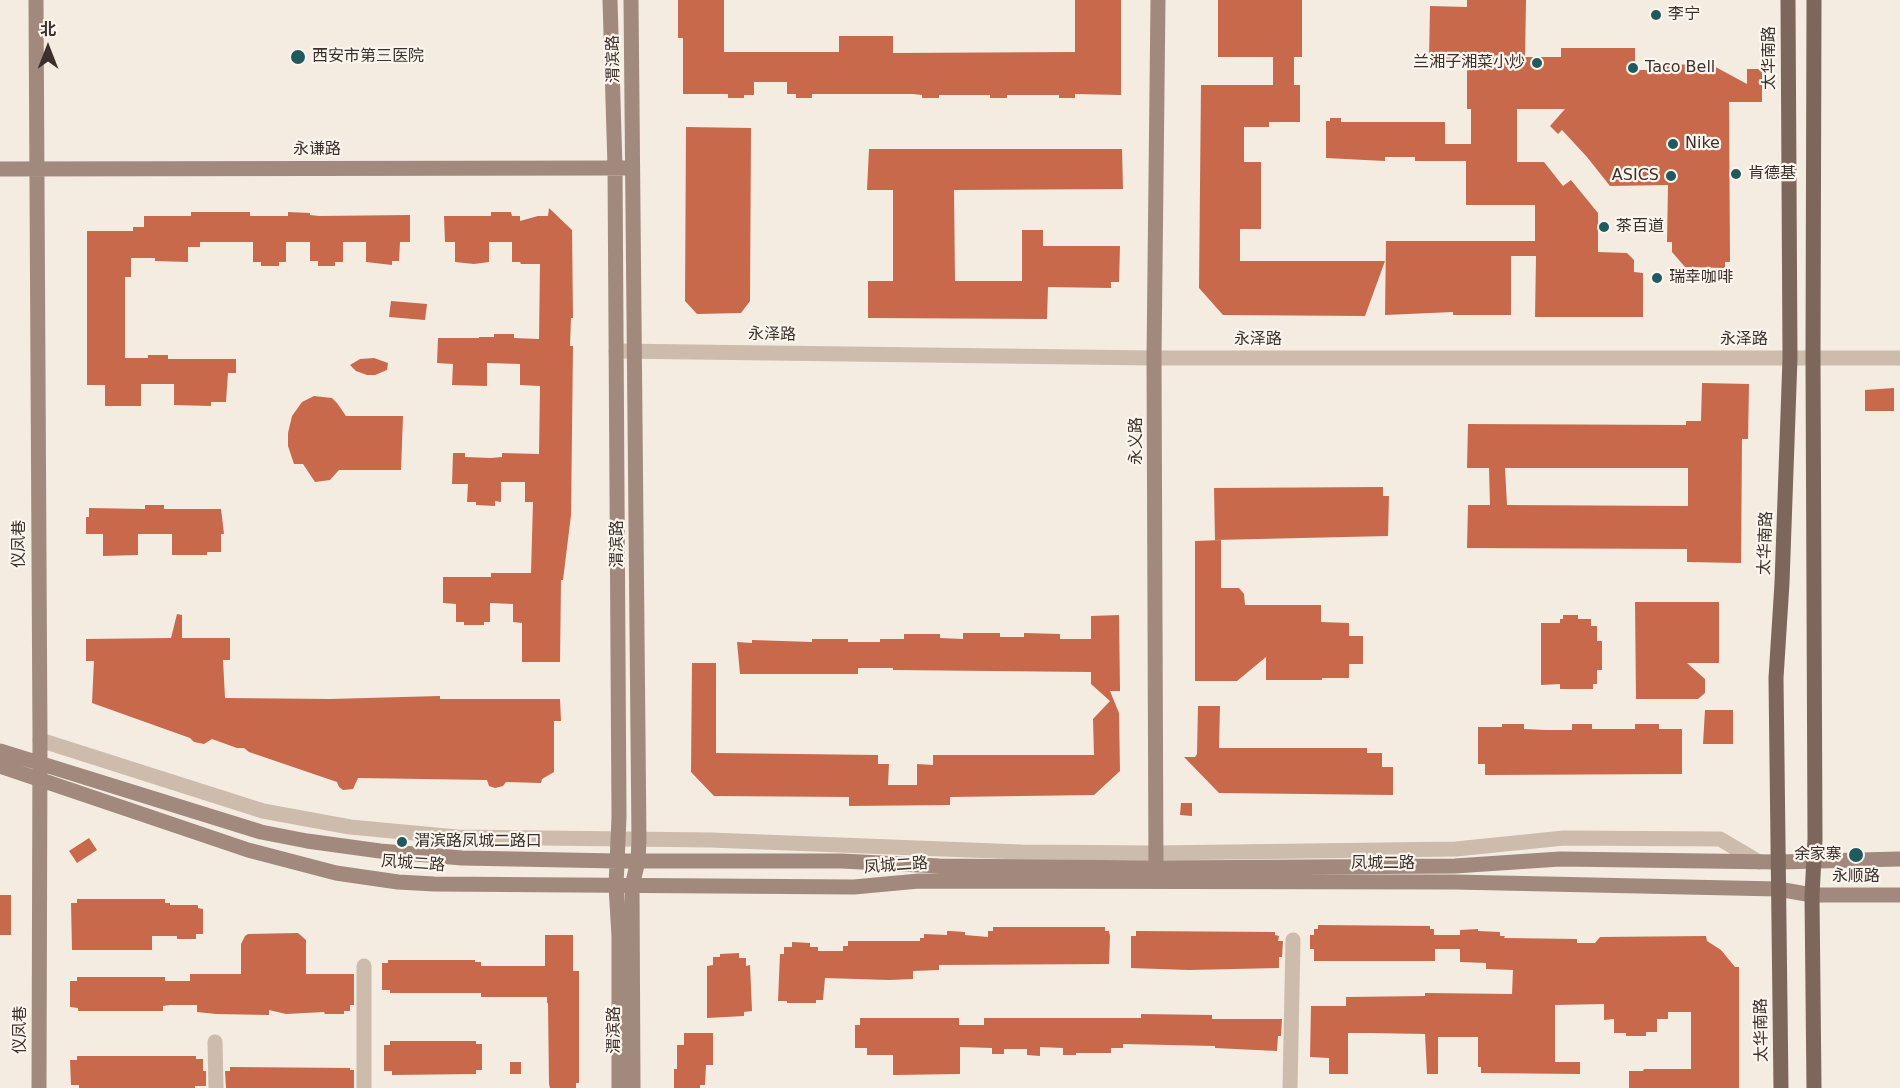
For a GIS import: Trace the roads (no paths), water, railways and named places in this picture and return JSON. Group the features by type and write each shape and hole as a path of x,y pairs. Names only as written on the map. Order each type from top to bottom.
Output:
{"main road":[{"name":"太华南路","path":"1781,1088 1776,678 1782,583 1790,358 1788,0"},
{"path":"1814,0 1814,860 1812,895 1814,1088"}],"street":[{"name":"仪凤巷","path":"36,0 39,1088"},
{"name":"渭滨路","path":"610,0 615,167 619,817 616,886 619,936 619,1088"},
{"name":"渭滨路","path":"631,0 639,840 638,861 632,886 633,1088"},
{"name":"永义路","path":"1156,868 1154,358 1158,0"},
{"name":"永谦路","path":"0,170 634,168"},
{"name":"永泽路","path":"616,351 1154,358 1900,358"},
{"path":"39,740 263,811 350,827 457,837 711,840 1021,852 1156,868 1456,849 1564,838 1720,839 1759,862"},
{"name":"凤城二路","path":"0,751 39,770 248,850 336,873 398,882 854,887 919,881 1156,868 1454,882 1778,889 1812,895"},
{"name":"凤城二路","path":"0,766 39,770 261,832 307,841 422,855 508,860 843,861 939,866 1156,868 1455,866 1560,859 1759,862 1814,860"},
{"name":"永顺路","path":"1814,860 1900,860"},
{"name":"永顺路","path":"1812,895 1900,895"},
{"path":"1290,1088 1293,940"},
{"path":"364,966 364,1088"},
{"path":"215,1041 216,1088"}],"place":[{"name":"李宁","path":"1656,15"},
{"name":"西安市第三医院","path":"298,57"},
{"name":"兰湘子湘菜小炒","path":"1537,63"},
{"name":"Taco Bell","path":"1633,68"},
{"name":"Nike","path":"1673,144"},
{"name":"肯德基","path":"1736,174"},
{"name":"ASICS","path":"1671,176"},
{"name":"茶百道","path":"1604,227"},
{"name":"瑞幸咖啡","path":"1657,278"},
{"name":"渭滨路凤城二路口","path":"402,842"},
{"name":"余家寨","path":"1856,855"}]}
